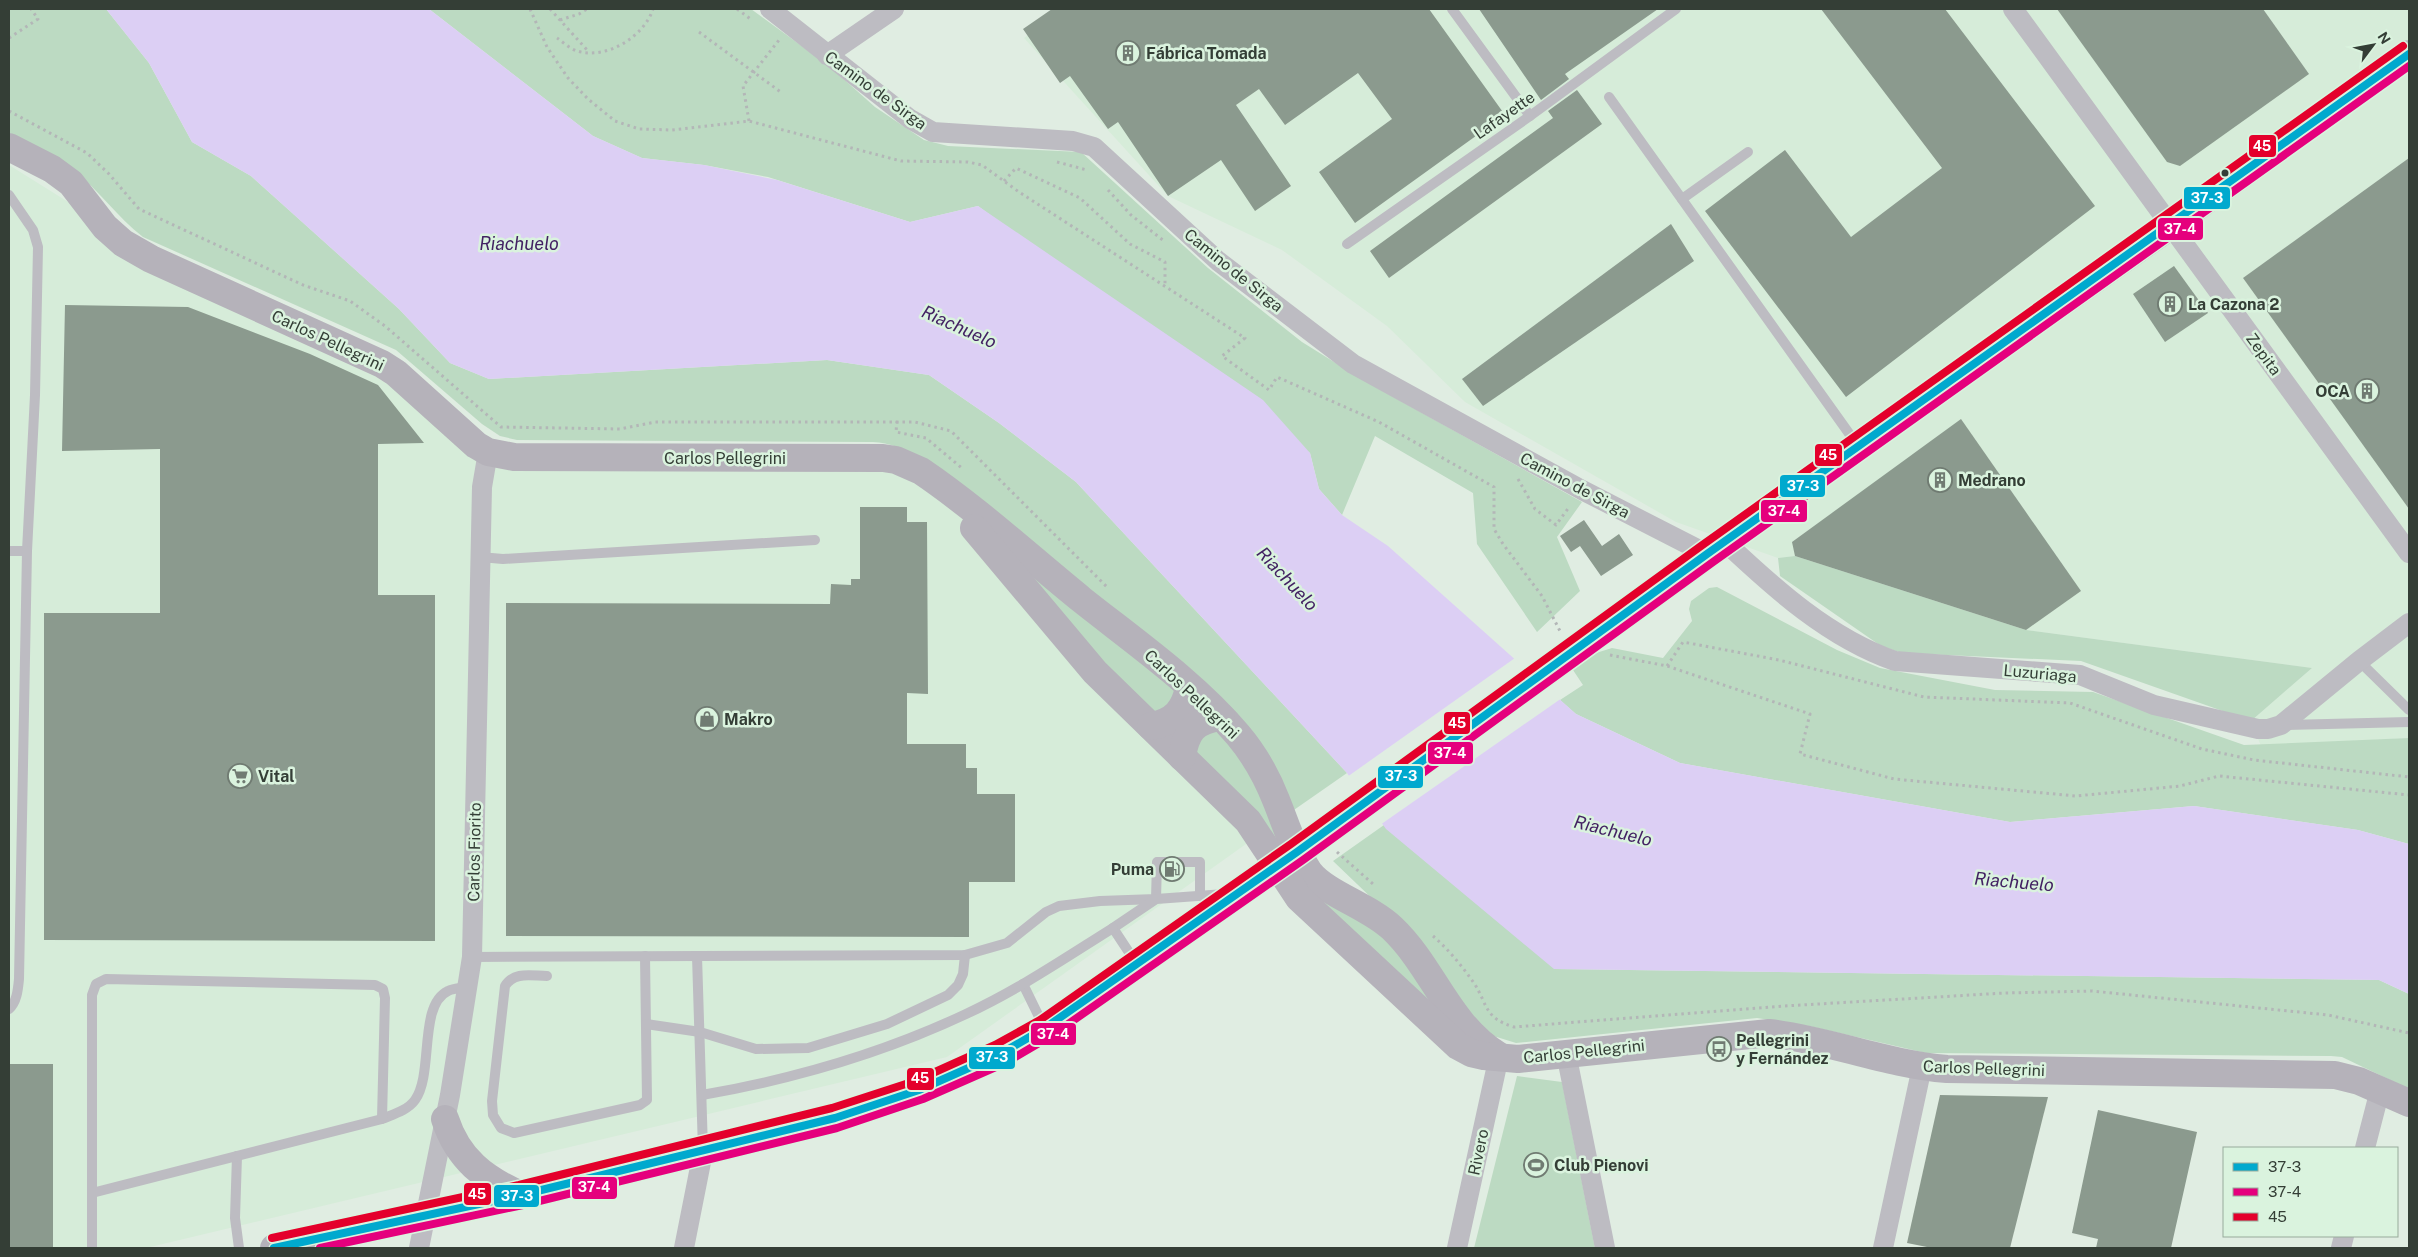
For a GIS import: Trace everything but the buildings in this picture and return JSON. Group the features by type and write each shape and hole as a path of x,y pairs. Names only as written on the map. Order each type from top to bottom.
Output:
{"street":[{"path":"827,55 894,9"},
{"name":"Zepita","path":"2013,9 2409,553"},
{"name":"Camino de Sirga","path":"764,17 827,55 910,119 933,132 1074,141 1094,147 1218,262 1353,364 1582,490 1716,548"},
{"path":"274,1248 521,1195 703,1152 835,1118 919,1090 1000,1054 1045,1028 1137,965 1358,807 1598,648 1716,548 2409,54"},
{"name":"Carlos Pellegrini","path":"9,147 52,170 71,183 105,226 123,243 151,260 382,364 410,384 466,437 488,452 514,457 883,458 909,464 933,479 1189,687 1237,734 1261,768 1277,800 1287,833 1287,859 1299,898 1369,960 1458,1046 1471,1053 1518,1059 1769,1033 1799,1036 1922,1067 2335,1075 2359,1081 2409,1103"},
{"name":"Carlos Fiorito","path":"419,1248 427,1216 445,1119 472,957 482,486 488,452"},
{"name":"Carlos Pellegrini","path":"933,479 1096,672 1287,859 1318,882 1381,918 1399,935 1470,1034 1499,1056"},
{"name":"Luzuriaga","path":"1716,548 1767,582 1806,614 1879,655 1895,661 2080,675 2154,705 2258,729 2268,729 2281,725"},
{"path":"2281,725 2409,623"},
{"path":"1151,726 1166,723 1178,715 1186,702 1189,687"},
{"path":"1182,757 1184,741 1192,728 1206,719 1221,718"},
{"path":"1369,960 1380,963 1389,961 1397,955 1400,945 1399,935"},
{"path":"1566,1053 1605,1248"},
{"name":"Rivero","path":"1457,1248 1499,1056"},
{"path":"1883,1248 1922,1067"},
{"path":"2365,1147 2380,1090"},
{"path":"445,1119 451,1136 470,1164 498,1185 521,1195"},
{"path":"684,1248 703,1152"}],"lane":[{"path":"1452,9 1530,116"},
{"name":"Lafayette","path":"1347,244 1530,116 1676,9"},
{"path":"1609,97 1859,447"},
{"path":"1682,199 1748,152"},
{"path":"9,195 33,230 38,247 36,396 27,551 19,979 17,993 9,1009"},
{"path":"480,557 503,559 815,540"},
{"path":"9,551 27,551"},
{"path":"2359,661 2409,710"},
{"path":"2281,725 2409,722"},
{"path":"1156,899 1157,862 1200,862 1200,896"},
{"path":"472,957 966,955 1007,943 1046,912 1059,906 1100,901 1238,893"},
{"path":"702,1095 756,1085 846,1062 908,1040 968,1014 1022,984 1156,899"},
{"path":"1113,928 1137,965"},
{"path":"646,1024 700,1032 756,1049 808,1048 836,1041 910,1015 948,995 958,985 966,955"},
{"path":"547,976 517,976 510,979 505,986 492,1101 493,1115 501,1128 514,1133 640,1105 647,1100 645,956"},
{"path":"698,956 703,1152"},
{"path":"92,1248 92,995 96,984 106,980 375,985 383,989 385,998 382,1119"},
{"path":"1022,984 1045,1028"},
{"path":"92,1193 382,1119 402,1112 416,1099 422,1082 432,1015 437,999 448,990 467,987"},
{"path":"237,1156 236,1218 239,1248"}],"path":[{"path":"9,38 38,19 31,9"},
{"path":"530,9 547,47 568,78 588,99 615,121 638,129 672,130 749,121 901,161 968,162 982,165 1245,338 1222,356 1268,390 1277,377 1379,422 1494,487 1494,529 1542,596 1561,633 1557,637"},
{"path":"550,9 588,52"},
{"path":"560,20 579,14 586,9"},
{"path":"557,38 576,51 605,52 632,38 650,20 652,10 648,9"},
{"path":"737,9 764,17"},
{"path":"699,32 782,92"},
{"path":"774,35 786,45"},
{"path":"749,121 743,86 779,39"},
{"path":"1048,161 1084,168 1090,173"},
{"path":"1004,181 1016,168 1080,198 1130,244 1165,262 1165,287"},
{"path":"1102,183 1131,215 1169,245"},
{"path":"1515,473 1535,509 1556,525 1582,490"},
{"path":"1668,666 1683,642 1779,660 1924,697 2070,702 2202,749 2254,760 2409,777"},
{"path":"1598,648 1668,666 1810,714 1800,754 1894,779 2076,796 2180,786 2219,776 2409,795"}],"shaded area":[{"path":"9,9 106,9 149,63 192,142 251,176 399,309 450,363 489,379 827,360 929,375 999,423 1076,482 1347,773 1291,812 1272,765 955,485 927,463 907,451 873,442 517,440 500,436 482,424 396,350 143,237 73,170 9,133"},
{"path":"429,9 751,9 829,66 875,107 924,140 948,146 1081,152 1208,268 1302,342 1363,380 1582,502 1557,537 1580,591 1537,632 1477,544 1473,493 1375,436 1342,515 1319,489 1310,453 978,206 910,222 768,177 704,165 642,158 593,136"},
{"path":"1063,9 2409,9 2409,738 2261,746 2251,721 2312,668 2026,630 1795,556 1778,558 1676,522 1465,402 1387,326 1282,250 1168,196 1024,38"},
{"path":"9,165 81,210 124,253 390,354 480,433 503,445 886,448 1291,812 947,1057 146,1248 9,1248"},
{"path":"984,540 1221,717 1287,833 1357,903 1469,1034 1369,960"},
{"path":"1795,556 2026,630 2312,668 2251,721 2081,661 1902,653 1881,646 1780,576 1778,558"},
{"path":"1717,587 1837,650 1880,668 1995,690 2093,692 2244,745 2409,738 2409,844 2358,830 2194,806 2010,822 1680,763 1576,714 1560,700 1583,685 1573,670 1596,653 1612,648 1663,658 1692,621 1689,609 1691,601 1709,588"},
{"path":"1384,825 1555,969 2379,980 2409,994 2409,1089 2342,1057 1926,1053 1809,1026 1757,1018 1516,1043 1487,1034 1405,930 1333,861"},
{"name":"Club Pienovi","path":"1517,1076 1562,1082 1595,1248 1474,1248"}],"water":[{"name":"Riachuelo","path":"106,9 429,9 593,136 642,158 704,165 777,180 910,222 978,206 1263,400 1310,453 1319,489 1342,515 1388,546 1576,714 1680,763 2010,822 2194,806 2358,830 2409,844 2409,994 2379,980 1554,969 1386,829 1347,773 1076,482 999,423 929,375 827,360 489,379 450,363 399,309 251,176 192,142 149,63"}],"pier":[{"path":"1515,658 1562,698 1380,825 1347,777"}],"transit line":[{"name":"45","path":"272,1238 519,1185 832,1108 915,1081 995,1045 1040,1020 1291,844 1701,546 2403,46"},
{"name":"37-3","path":"274,1248 521,1195 835,1118 919,1090 1000,1054 1045,1028 1297,852 1707,554 2409,54"},
{"name":"37-4","path":"320,1248 523,1205 837,1128 923,1099 1005,1063 1051,1036 1303,860 1713,562 2409,66"}],"place":[{"name":"Fábrica Tomada","path":"1128,53"},
{"name":"La Cazona 2","path":"2170,304"},
{"name":"OCA","path":"2367,391"},
{"name":"Medrano","path":"1940,480"},
{"name":"Makro","path":"707,719"},
{"name":"Vital","path":"240,776"},
{"name":"Puma","path":"1172,869"},
{"name":"Pellegrini y Fernández","path":"1719,1049"},
{"name":"Club Pienovi","path":"1536,1165"}]}
